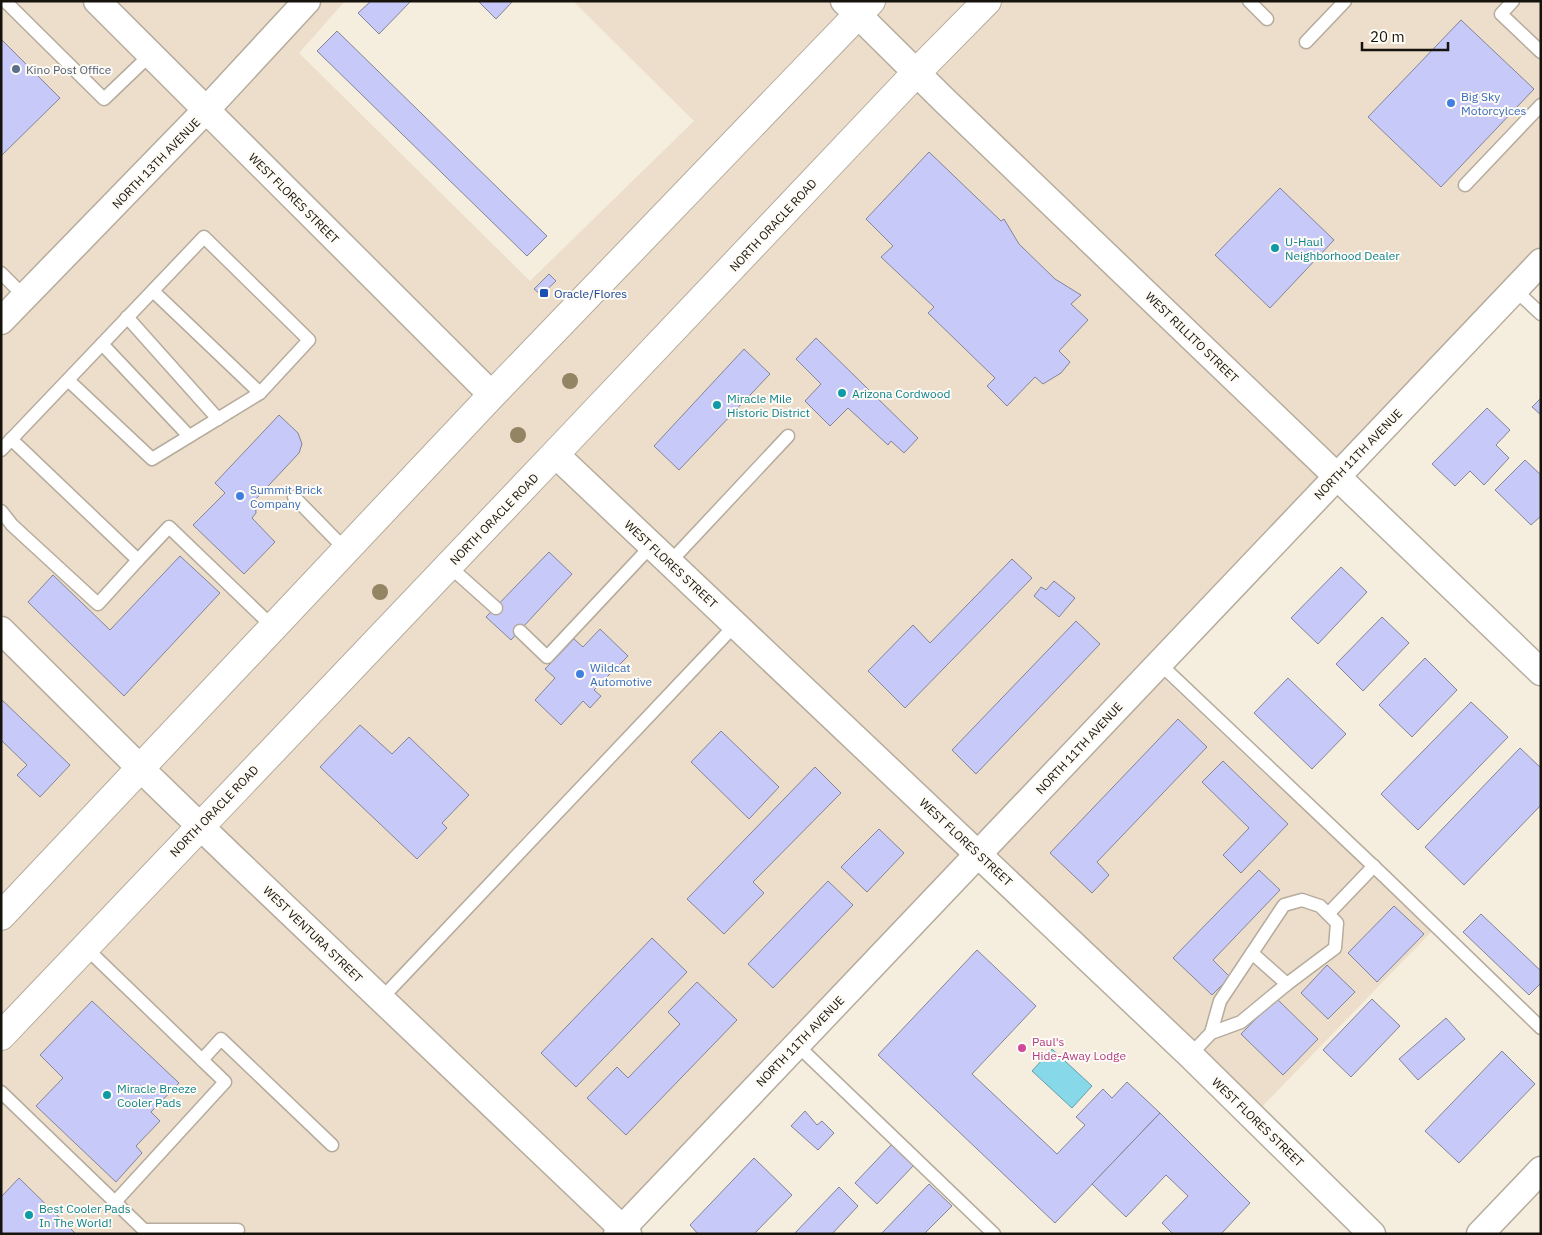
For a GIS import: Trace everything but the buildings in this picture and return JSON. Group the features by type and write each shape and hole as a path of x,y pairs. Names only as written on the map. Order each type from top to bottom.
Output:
{"main road":[{"name":"NORTH ORACLE ROAD","path":"1,1036 916,73 987,1"},
{"path":"1,916 858,6"}],"street":[{"name":"WEST FLORES STREET","path":"97,1 492,395"},
{"name":"NORTH 13TH AVENUE","path":"1,321 206,110 307,1"},
{"name":"WEST RILLITO STREET","path":"858,6 916,73 1541,672"},
{"name":"NORTH 11TH AVENUE","path":"623,1232 797,1045 1541,262"},
{"name":"WEST FLORES STREET","path":"555,454 1190,1055 1372,1234"},
{"name":"WEST VENTURA STREET","path":"1,630 140,768 623,1232"},
{"path":"1480,1234 1541,1170"}],"lane":[{"path":"5,1 104,99 150,54"},
{"path":"1249,1 1267,19"},
{"path":"1306,42 1345,1"},
{"path":"1512,1 1501,14 1541,52"},
{"path":"1465,184 1541,104"},
{"path":"1,450 204,237 310,340 260,394 152,458 68,380"},
{"path":"1,272 25,296"},
{"path":"1514,290 1541,314"},
{"path":"152,291 260,394"},
{"path":"127,317 218,419"},
{"path":"102,344 189,436"},
{"path":"520,631 547,657 788,436"},
{"path":"11,439 138,560"},
{"path":"294,497 346,550"},
{"path":"1,511 12,525 98,604 169,526 273,627"},
{"path":"449,566 496,608"},
{"path":"381,999 736,624"},
{"path":"1159,663 1374,866 1541,1028"},
{"path":"1328,914 1374,866"},
{"path":"1190,1055 1211,1033 1242,1022 1287,984 1335,948 1337,923 1320,906 1302,900 1284,906 1220,1001 1211,1033"},
{"path":"85,947 225,1082 115,1202"},
{"path":"1252,953 1287,984"},
{"path":"202,1060 221,1039 332,1145"},
{"path":"797,1045 994,1234"},
{"path":"1,1092 144,1230 238,1230"}],"shaded area":[{"path":"1,1 345,1 299,53 530,281 694,121 573,1 1541,1 1541,262 1153,669 1432,931 1253,1116 979,854 617,1234 1,1234"}],"water":[{"path":"1052,1049 1092,1086 1072,1108 1032,1071"}],"place":[{"name":"Kino Post Office","path":"16,69"},
{"name":"Big Sky Motorcylces","path":"1451,103"},
{"name":"U-Haul Neighborhood Dealer","path":"1275,248"},
{"name":"Oracle/Flores","path":"544,293"},
{"name":"Arizona Cordwood","path":"842,393"},
{"name":"Miracle Mile Historic District","path":"717,405"},
{"name":"Summit Brick Company","path":"240,496"},
{"name":"Wildcat Automotive","path":"580,674"},
{"name":"Paul's Hide-Away Lodge","path":"1022,1048"},
{"name":"Miracle Breeze Cooler Pads","path":"107,1095"},
{"name":"Best Cooler Pads In The World!","path":"29,1215"}]}
